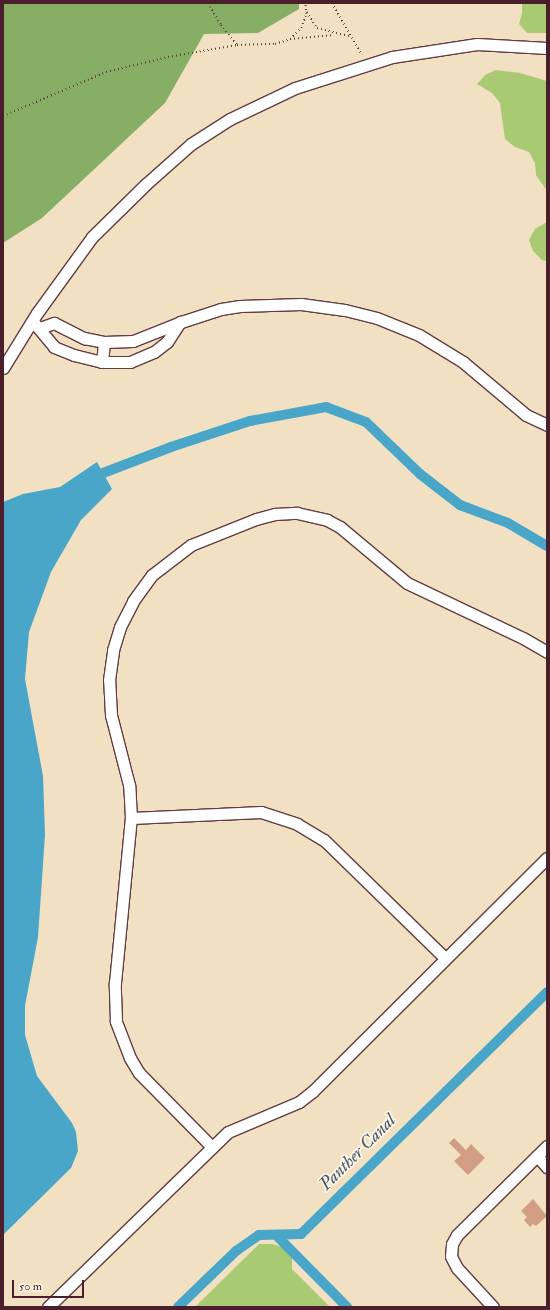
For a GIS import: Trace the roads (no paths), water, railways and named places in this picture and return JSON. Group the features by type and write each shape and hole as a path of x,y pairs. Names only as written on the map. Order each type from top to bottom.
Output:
{"street":[{"path":"3,368 36,325 92,237 146,184 191,144 230,119 295,88 392,57 477,44 547,48"},
{"path":"36,325 54,323 84,338 104,342 133,340 221,309 274,304 318,306 377,318 419,335 457,358 486,379 526,415 547,426"},
{"path":"36,325 54,347 102,362 130,362 154,352 167,342 181,322"},
{"path":"102,362 104,342"},
{"path":"211,1146 139,1073 130,1058 116,1021 115,983 131,818 129,785 114,730 110,702 113,650 120,626 133,601 161,567 191,545 219,532 256,519 286,513 327,520 351,535 407,583 523,638 547,652"},
{"path":"131,818 262,812 297,824 324,840 445,958"},
{"path":"48,1307 211,1146 228,1132 304,1098 547,858"},
{"path":"493,1307 457,1268 451,1256 452,1244 457,1235 547,1146"},
{"path":"537,1156 547,1167"}],"water":[{"path":"97,462 112,489 81,520 51,572 29,632 25,679 43,776 45,835 38,937 25,1006 25,1035 37,1076 72,1123 76,1132 78,1151 71,1168 3,1235 3,502 23,494 60,487"}],"waterway":[{"path":"96,483 103,473 171,447 250,421 326,407 366,422 420,474 460,505 508,523 547,546"},
{"name":"Panther Canal","path":"178,1307 236,1251 259,1235 301,1234 547,992"},
{"path":"277,1236 347,1307"}]}
